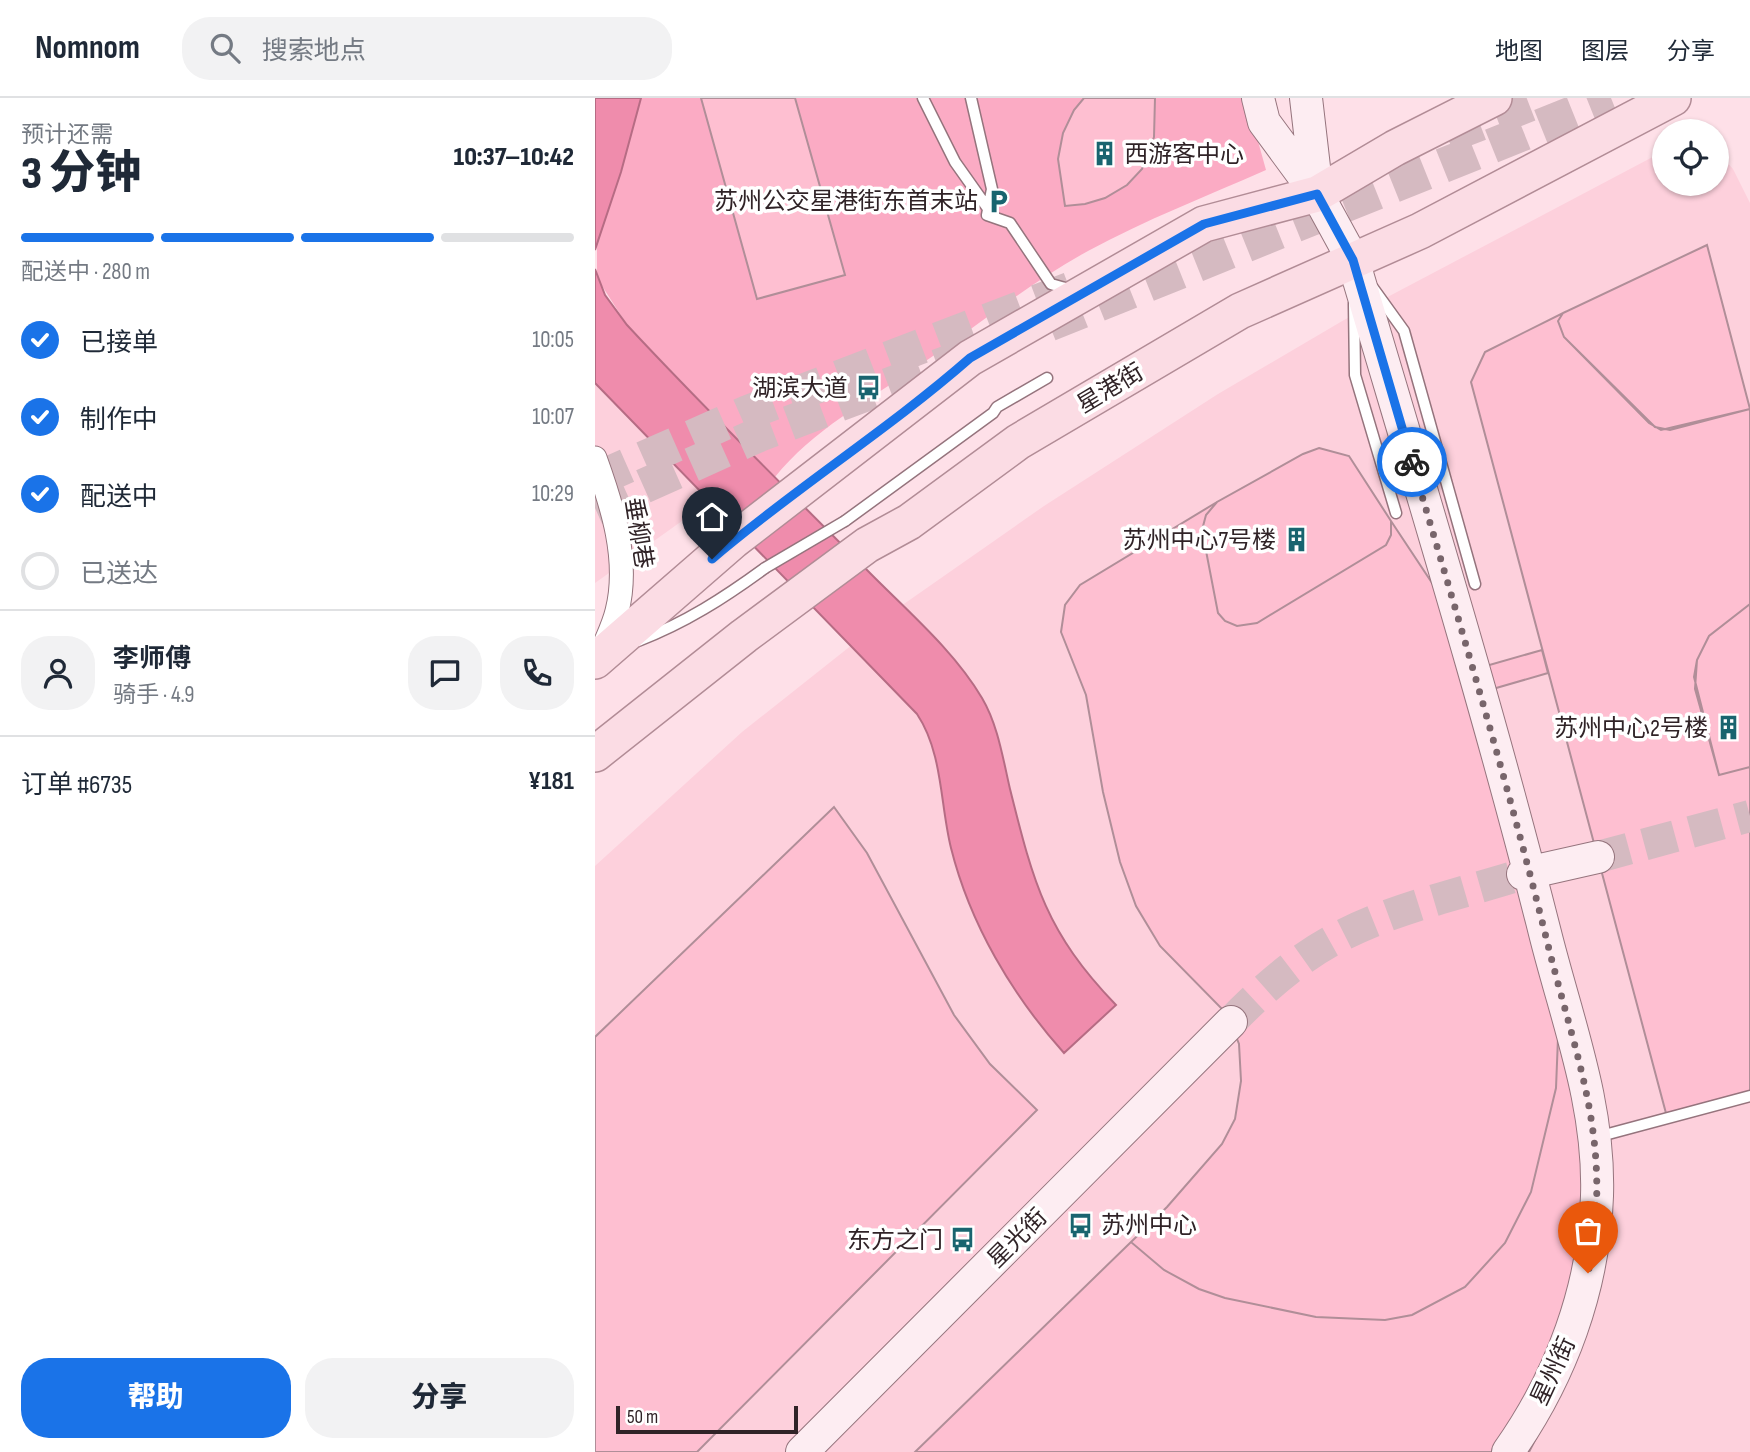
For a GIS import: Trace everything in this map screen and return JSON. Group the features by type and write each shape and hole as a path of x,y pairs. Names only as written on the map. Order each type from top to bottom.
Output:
{"main road":[{"path":"598,659 733,541 940,384 970,358 1081,292 1204,224 1317,194 1395,148 1494,98"},
{"name":"星港街","path":"595,754 787,604 856,533 909,522 1018,442 1240,311 1420,231 1673,98"}],"street":[{"name":"星州街","path":"1258,98 1264,122 1317,194 1353,260 1505,778 1526,873 1585,1078 1595,1137 1597,1198 1585,1287 1555,1373 1508,1452"},
{"name":"星州街","path":"1306,98 1317,194"},
{"name":"垂柳巷","path":"595,458 615,522 620,554 617,611 598,659"},
{"path":"1526,873 1598,857"},
{"name":"星光街","path":"802,1452 1231,1022"}],"lane":[{"path":"923,98 955,162 986,208 1010,223 1051,284 1081,292"},
{"path":"971,98 992,189 987,215 1010,223"},
{"path":"1353,260 1355,375 1396,513"},
{"path":"1353,260 1404,331 1475,584"},
{"path":"598,659 677,626 724,598 765,568 856,533 997,407 1047,378"},
{"path":"1595,1137 1750,1096"}],"shaded area":[{"path":"595,98 641,98 621,172 595,250"},
{"path":"641,98 1246,98 1266,170 1132,229 1065,264 841,417 806,445 775,477 627,325 597,278 597,239 621,172"},
{"name":"苏州中心","path":"1652,157 1652,196 1729,196 1729,164 1750,203 1750,1452 595,1452 595,866 742,732 901,606 1044,506 1218,394 1344,320"},
{"path":"595,269 605,295 627,325 928,630 957,663 988,708 1027,853 1046,906 1073,954 1116,1005 1064,1053 1010,983 969,904 947,831 932,745 917,714 595,383"},
{"path":"595,383 710,501 595,583"}],"building":[{"path":"701,98 795,98 845,275 757,299"},
{"name":"西游客中心","path":"1084,98 1155,98 1154,137 1142,169 1127,185 1105,198 1065,206 1058,159 1063,133 1074,110"},
{"path":"1707,245 1750,409 1661,430 1649,423 1564,337 1558,321 1563,313"},
{"path":"1563,313 1558,321 1564,337 1655,427 1670,430 1750,409 1750,604 1709,636 1697,660 1694,677 1719,775 1750,767 1750,1096 1667,1117 1471,382 1485,352"},
{"name":"苏州中心7号楼","path":"1319,448 1349,456 1391,521 1391,535 1386,545 1257,623 1237,626 1225,621 1218,613 1202,530 1206,515 1217,502 1303,454"},
{"path":"1217,502 1206,515 1202,530 1218,613 1225,621 1237,626 1257,623 1386,545 1391,535 1391,521 1438,592 1570,1053 1594,1192 1546,1419 1529,1452 915,1452 1167,1207 1222,1144 1235,1119 1241,1081 1239,1044 1227,1014 1160,946 1136,906 1120,862 1103,792 1086,695 1061,632 1065,605 1080,585"},
{"name":"苏州中心2号楼","path":"1750,604 1750,767 1719,775 1695,689 1697,660 1709,636"},
{"path":"1542,650 1548,673 1472,695 1465,672"},
{"name":"东方之门","path":"834,807 867,853 954,1015 990,1064 1037,1110 697,1452 595,1452 595,1037"},
{"path":"1559,1013 1594,1192 1546,1419 1529,1452 915,1452 1131,1242 1164,1270 1199,1289 1225,1298 1316,1317 1385,1320 1412,1315 1465,1287 1505,1243 1531,1192 1556,1088"}],"tunnel":[{"path":"1447,136 1545,98"},
{"path":"1049,324 1611,98"},
{"path":"595,480 749,412 1071,289"},
{"path":"595,508 758,435 968,355"},
{"path":"1598,857 1750,816"},
{"path":"1231,1022 1280,976 1335,939 1403,910 1523,874"}],"way so far":[{"path":"1412,462 1505,778 1585,1078 1595,1137 1597,1168 1595,1228 1588,1273"}],"place":[{"name":"西游客中心","path":"1104,154"},
{"name":"苏州公交星港街东首末站","path":"998,201"},
{"name":"湖滨大道","path":"868,388"},
{"name":"苏州中心7号楼","path":"1296,540"},
{"name":"苏州中心2号楼","path":"1728,728"},
{"name":"苏州中心","path":"1081,1225"},
{"name":"东方之门","path":"963,1240"}],"route":[{"path":"712,559 806,483 940,384 970,358 1081,292 1204,224 1317,194 1353,260 1412,462"}]}
